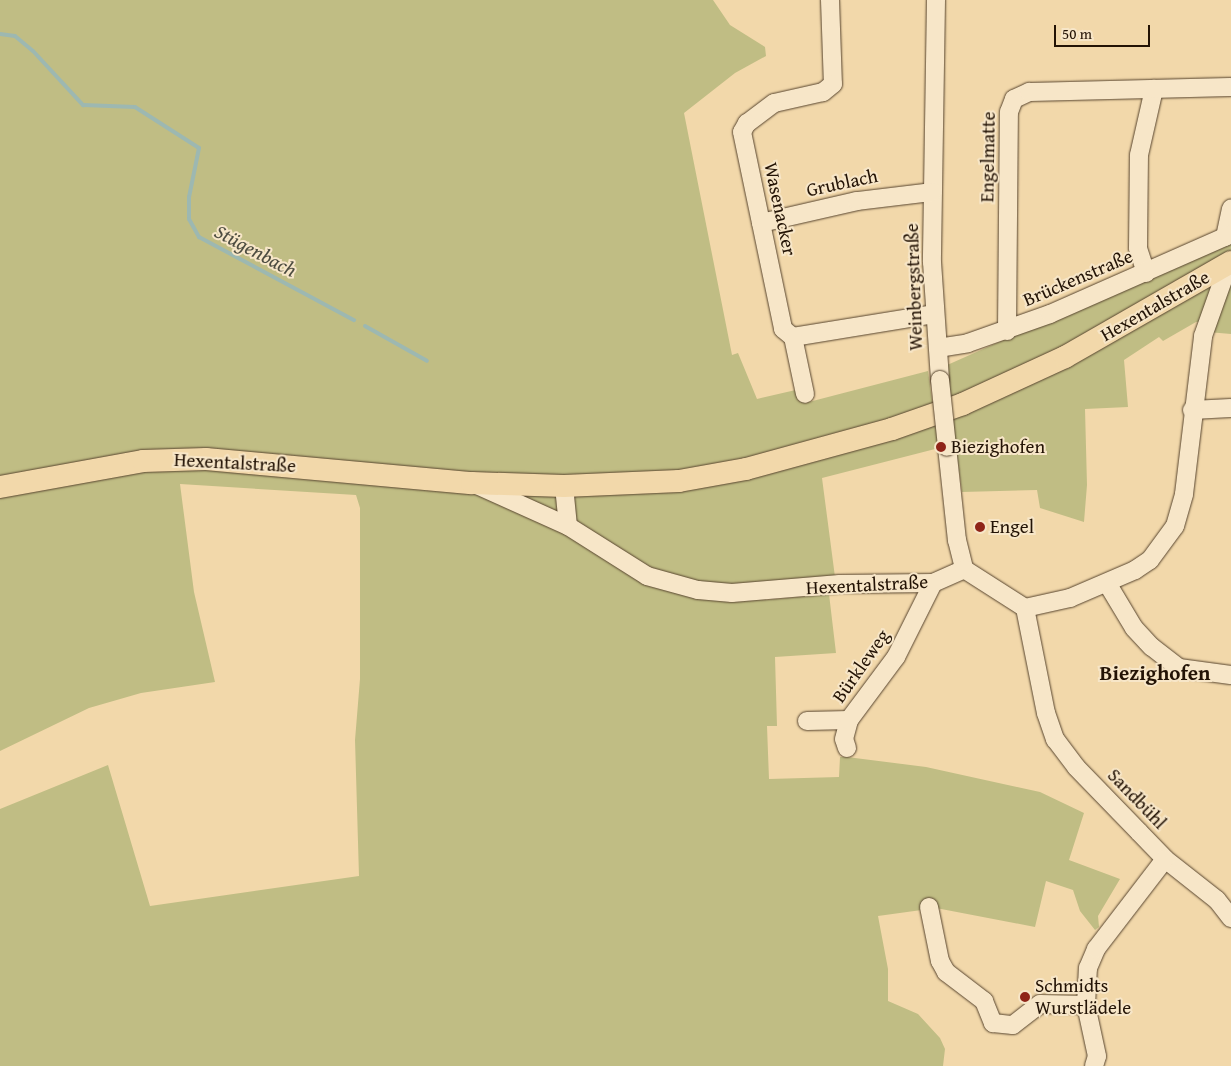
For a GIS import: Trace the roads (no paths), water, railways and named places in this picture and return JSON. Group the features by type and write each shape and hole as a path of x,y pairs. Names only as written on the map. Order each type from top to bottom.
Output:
{"main road":[{"name":"Hexentalstraße","path":"0,487 143,461 206,459 472,483 564,486 679,481 746,469 892,429 1019,380 1114,330 1230,262"}],"street":[{"name":"Wasenacker","path":"794,337 783,329 742,132 747,123 774,103 823,92 833,84 830,0"},
{"name":"Weinbergstraße","path":"936,0 932,192 935,314 957,540 964,570"},
{"name":"Engelmatte","path":"1007,331 1010,104 1017,95 1029,92 1231,87"},
{"path":"1146,273 1138,248 1139,155 1154,89"},
{"name":"Grublach","path":"761,223 857,200 932,192"},
{"path":"1228,236 1231,209"},
{"name":"Brückenstraße","path":"938,348 1007,331 1146,273 1228,236"},
{"name":"Hexentalstraße","path":"1026,608 1070,598 1108,583 1150,560 1175,526 1184,494 1192,410 1203,336 1230,262"},
{"path":"805,394 794,337 935,314"},
{"path":"1192,410 1231,408"},
{"name":"Hexentalstraße","path":"472,483 568,526 647,576 698,590 732,593 840,584 933,583 964,570"},
{"path":"564,486 568,526"},
{"path":"964,570 1026,608"},
{"name":"Bürkleweg","path":"847,748 844,739 849,720 896,657 933,583"},
{"path":"1108,583 1134,628 1152,647 1179,668 1231,676"},
{"name":"Sandbühl","path":"1026,608 1046,713 1055,739 1076,767 1165,859 1096,949 1088,968 1086,1005 1097,1056 1094,1066"},
{"path":"807,721 849,720"},
{"path":"1165,859 1217,900 1231,918"},
{"path":"929,907 940,961 946,972 984,1001 993,1023 1013,1025 1040,1004 1086,1005"}],"waterway":[{"name":"Stügenbach","path":"0,34 15,36 33,51 83,105 135,107 199,148 189,197 189,219 199,237 354,320"},
{"name":"Stügenbach","path":"365,326 427,361"}],"place":[{"name":"Biezighofen","path":"941,447"},
{"name":"Engel","path":"980,527"},
{"name":"Schmidts Wurstlädele","path":"1025,997"}],"district":[{"name":"Biezighofen","path":"1155,673"}]}
